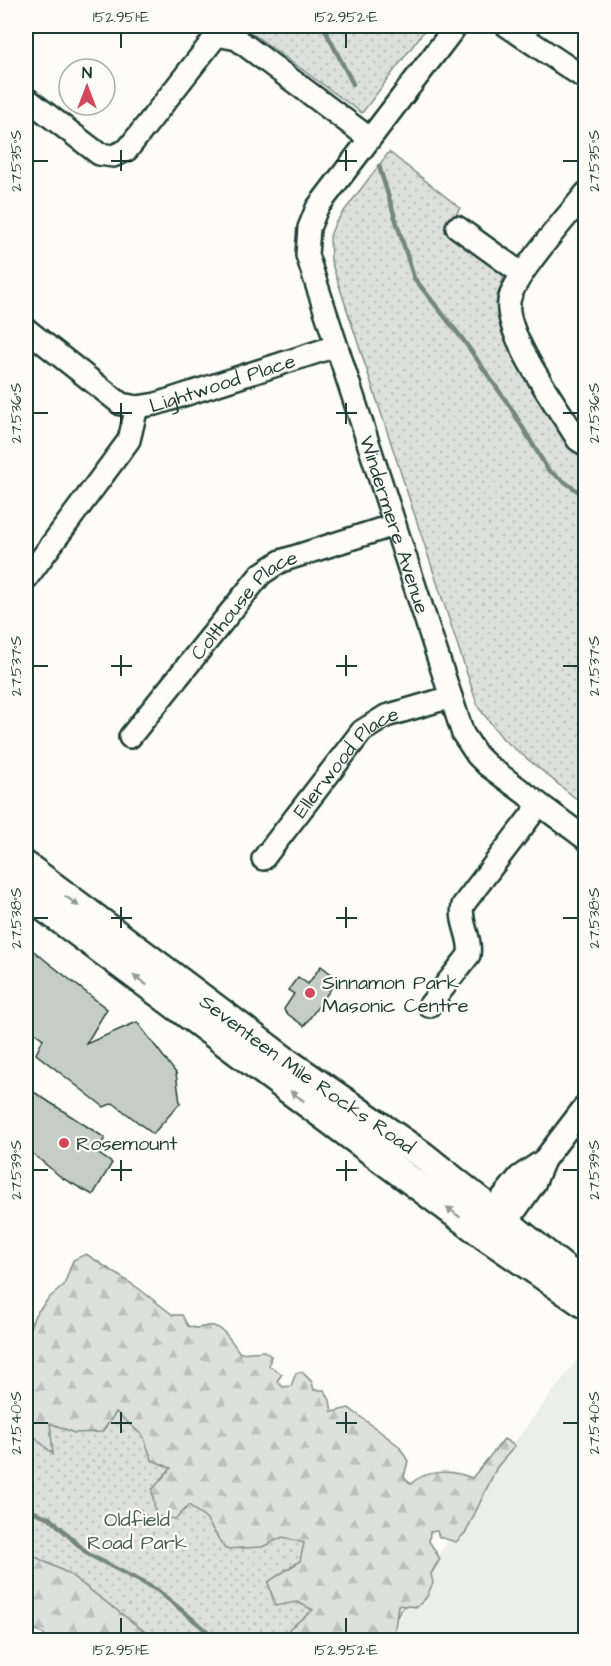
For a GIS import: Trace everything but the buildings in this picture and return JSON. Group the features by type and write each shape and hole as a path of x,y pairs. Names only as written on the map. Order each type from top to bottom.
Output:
{"main road":[{"name":"Seventeen Mile Rocks Road","path":"26,866 287,1062 422,1155 494,1223 580,1295"},
{"name":"Seventeen Mile Rocks Road","path":"26,894 494,1223"}],"street":[{"name":"Windermere Avenue","path":"456,26 317,208 308,235 308,264 464,734 477,755 539,806 585,839"},
{"path":"507,26 585,79"},
{"path":"26,98 99,154 113,156 127,150 214,30 237,39 369,138"},
{"path":"585,193 522,274 509,302 513,332 578,440 585,444"},
{"path":"457,226 522,274"},
{"name":"Lightwood Place","path":"26,329 121,404 137,407 156,404 336,346"},
{"path":"26,579 129,440 137,407"},
{"name":"Colthouse Place","path":"130,737 261,573 281,561 394,525"},
{"name":"Ellerwood Place","path":"262,859 362,731 386,716 451,697"},
{"path":"429,1006 469,955 470,945 460,917 464,905 539,806"},
{"path":"494,1223 519,1177 544,1160 585,1105"}],"shaded area":[{"path":"585,1350 585,1640 381,1640 516,1440"}],"green space":[{"path":"242,26 428,26 362,113"},
{"path":"389,152 460,208 445,232 505,274 497,296 503,336 574,451 585,460 585,806 503,739 478,707 331,261 330,236 335,223"},
{"path":"86,1254 138,1288 173,1315 182,1315 188,1326 218,1328 240,1353 264,1351 271,1356 269,1366 282,1374 277,1381 283,1387 291,1386 296,1373 302,1372 312,1382 314,1390 324,1390 330,1400 332,1412 349,1408 399,1446 408,1461 404,1477 411,1484 431,1473 440,1472 456,1473 472,1478 504,1439 515,1446 497,1467 466,1532 456,1542 439,1537 437,1531 430,1532 429,1541 440,1559 431,1574 433,1583 426,1598 417,1607 398,1605 394,1636 389,1640 291,1640 289,1629 313,1610 297,1602 275,1606 268,1582 300,1561 304,1543 283,1537 262,1547 225,1549 207,1520 189,1505 176,1519 156,1516 152,1490 171,1468 152,1460 143,1436 116,1412 102,1432 74,1433 50,1423 53,1454 26,1429 26,1337 35,1315 64,1285 73,1260"},
{"name":"Oldfield Road Park","path":"26,1320 416,1589 381,1640 73,1640 26,1614"},
{"path":"26,1552 69,1574 156,1640 52,1640 26,1624"}],"waterway":[{"path":"323,26 353,84"},
{"path":"379,166 414,278 464,341 511,408 548,470 586,497"},
{"path":"26,1509 50,1518 88,1554 157,1590 218,1640"}],"place":[{"name":"Sinnamon Park Masonic Centre","path":"310,993"},
{"name":"Rosemount","path":"64,1143"}]}
